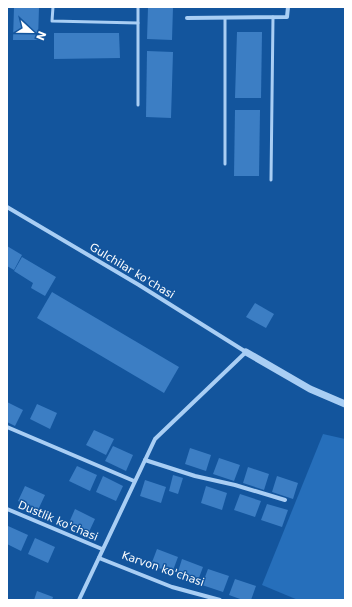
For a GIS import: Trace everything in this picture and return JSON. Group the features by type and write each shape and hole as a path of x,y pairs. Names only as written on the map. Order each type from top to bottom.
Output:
{"street":[{"path":"187,18 287,17 288,7"},
{"name":"Gulchilar ko'chasi","path":"7,207 139,285 246,352"},
{"path":"79,600 155,439 246,352 310,389 345,404"},
{"path":"7,427 134,481"},
{"path":"145,460 195,476 235,485 285,500"},
{"name":"Dustlik ko'chasi","path":"7,509 102,549"},
{"name":"Karvon ko'chasi","path":"99,558 172,587 220,600"}],"lane":[{"path":"53,7 52,21 138,23"},
{"path":"138,7 138,105"},
{"path":"271,180 273,17"},
{"path":"225,18 225,164"}],"shaded area":[{"path":"323,434 345,439 345,600 298,600 262,585"}],"building":[{"path":"14,7 39,7 38,40 13,40"},
{"path":"148,7 173,7 172,40 147,39"},
{"path":"237,32 262,32 261,98 235,98"},
{"path":"54,33 119,33 120,58 54,59"},
{"path":"147,51 173,52 171,118 146,117"},
{"path":"235,110 260,110 259,176 234,176"},
{"path":"7,246 22,255 14,270 7,266"},
{"path":"22,257 56,277 45,296 31,288 33,283 14,271"},
{"path":"52,292 179,367 164,393 37,318"},
{"path":"255,303 274,314 266,328 246,317"},
{"path":"7,402 23,410 15,426 7,422"},
{"path":"37,404 57,413 50,429 30,419"},
{"path":"94,430 114,439 106,455 86,445"},
{"path":"113,446 133,455 126,471 105,461"},
{"path":"190,448 211,455 206,471 185,464"},
{"path":"219,458 240,465 234,481 213,474"},
{"path":"77,466 97,475 90,491 69,481"},
{"path":"248,467 269,474 264,490 243,483"},
{"path":"173,475 183,478 178,494 169,491"},
{"path":"103,476 123,486 116,501 96,492"},
{"path":"277,476 298,483 293,499 272,492"},
{"path":"145,480 166,487 161,503 140,496"},
{"path":"25,486 45,495 38,510 18,501"},
{"path":"206,486 227,493 222,510 201,503"},
{"path":"240,494 261,501 255,517 234,510"},
{"path":"267,504 288,510 282,527 261,520"},
{"path":"75,509 95,519 88,534 68,525"},
{"path":"8,526 28,535 21,551 7,544"},
{"path":"35,538 55,547 48,563 28,554"},
{"path":"157,549 178,557 172,573 151,565"},
{"path":"182,559 203,567 197,583 177,575"},
{"path":"208,569 229,576 223,592 202,585"},
{"path":"235,579 256,586 251,600 243,600 229,595"},
{"path":"37,591 53,597 52,600 34,600"}]}
